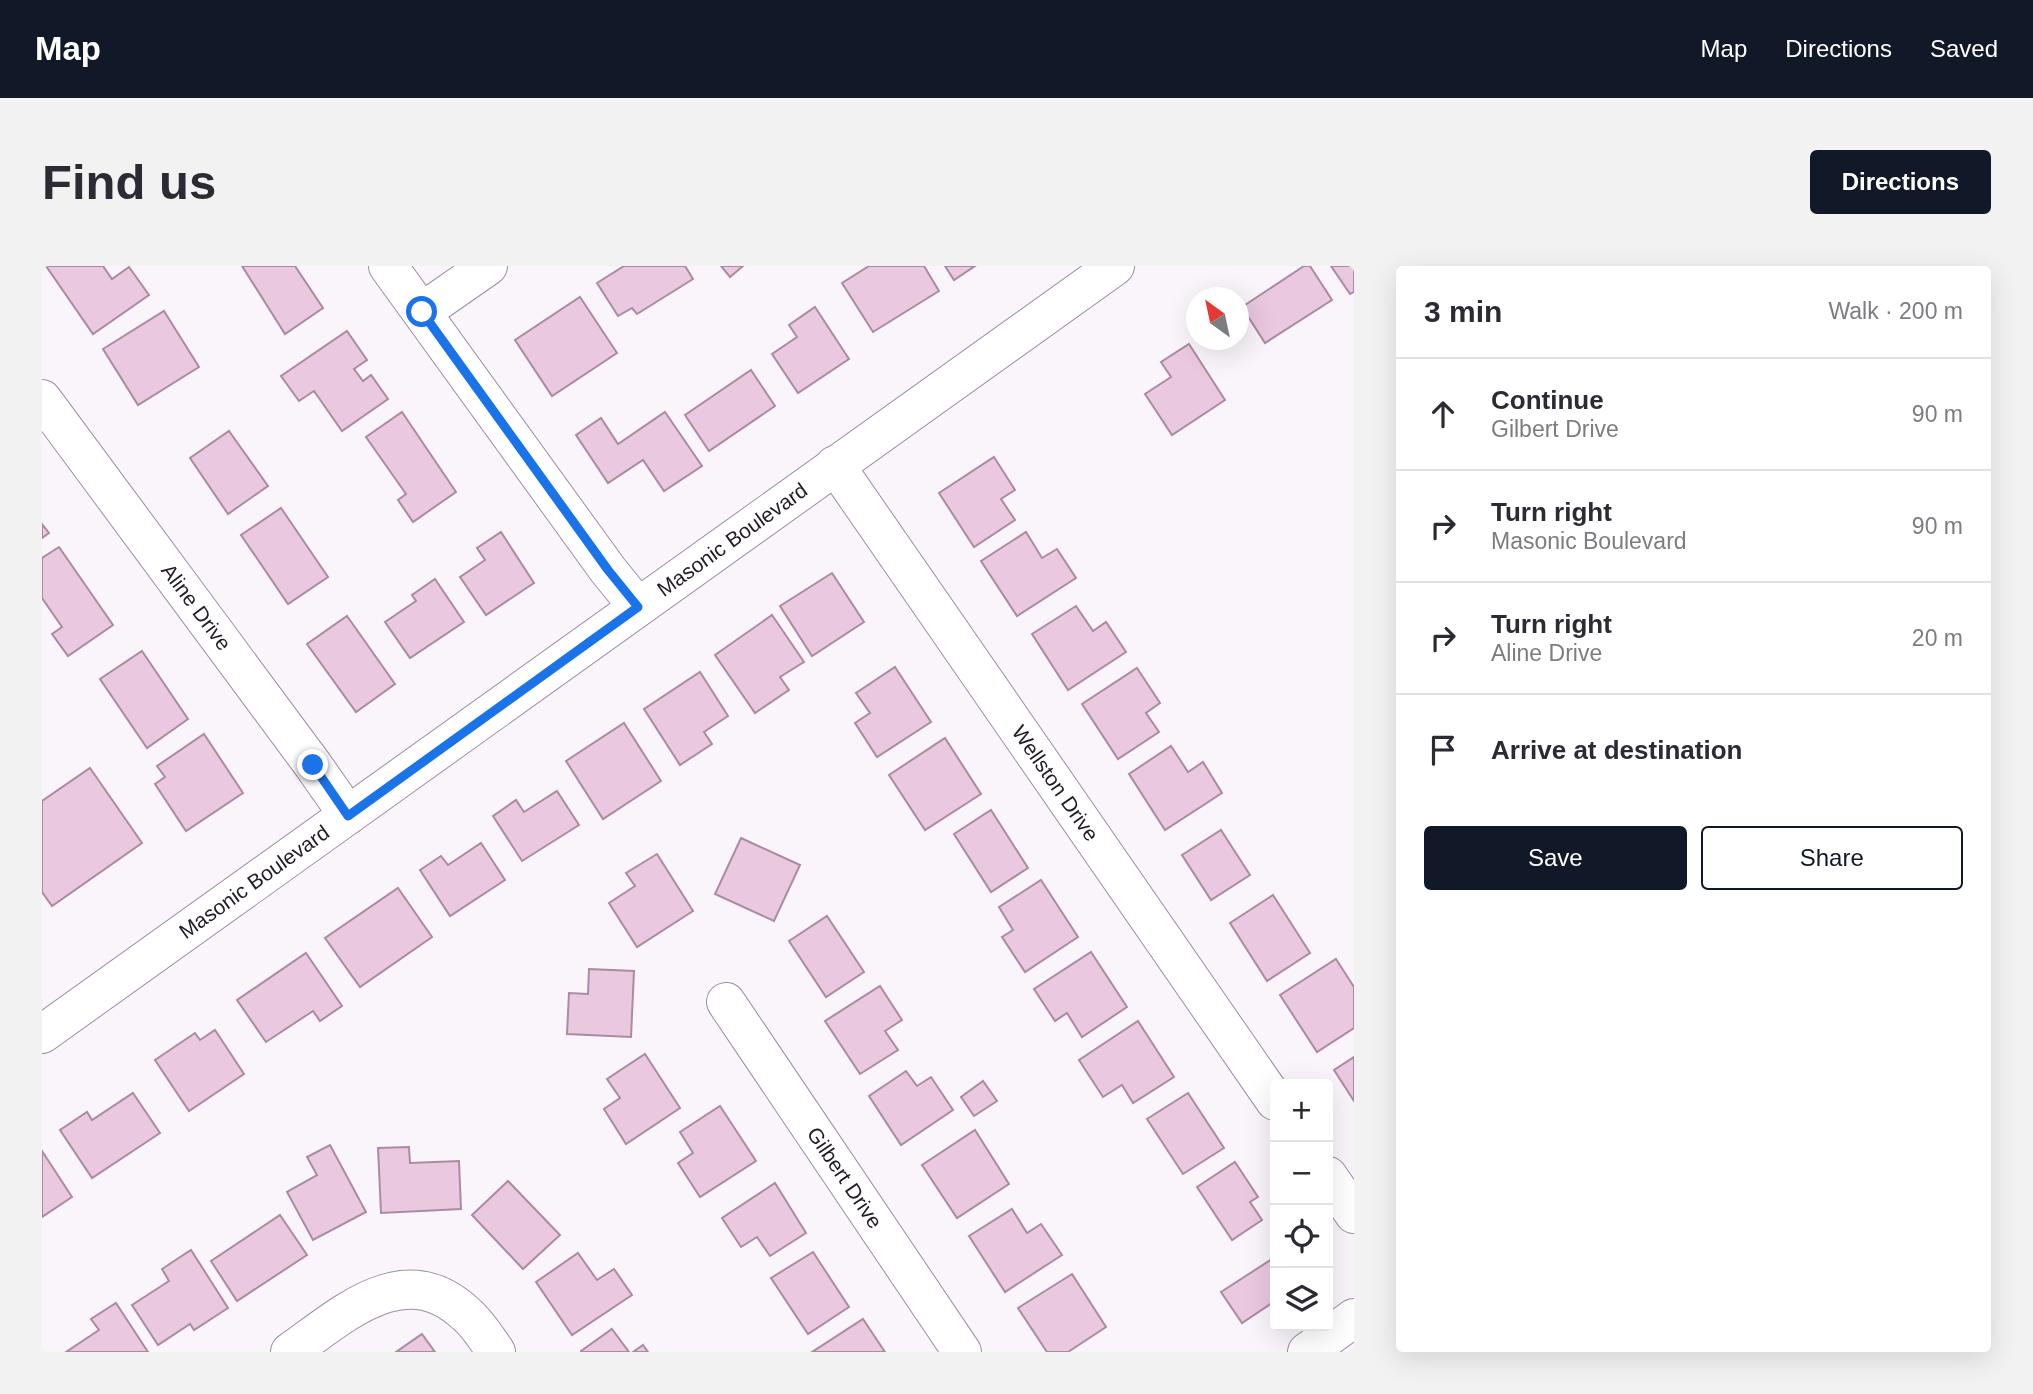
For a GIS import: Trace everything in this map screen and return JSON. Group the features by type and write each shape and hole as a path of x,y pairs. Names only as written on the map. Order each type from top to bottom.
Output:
{"street":[{"path":"388,266 608,570 638,607"},
{"path":"422,312 488,266"},
{"name":"Masonic Boulevard","path":"42,1034 1115,266"},
{"name":"Aline Drive","path":"42,399 348,816"},
{"name":"Wellston Drive","path":"835,465 1270,1094"},
{"name":"Gilbert Drive","path":"726,1002 961,1352"},
{"path":"1333,1183 1354,1214"},
{"path":"290,1352 352,1308 375,1296 398,1291 425,1290 466,1313 496,1352"},
{"path":"1307,1352 1354,1318"}],"building":[{"path":"46,266 103,266 112,279 129,267 149,295 93,334"},
{"path":"242,266 295,266 323,308 285,334"},
{"path":"624,266 685,266 693,279 637,314 632,308 618,316 597,283"},
{"path":"721,266 743,266 730,277"},
{"path":"869,266 924,266 939,291 873,332 842,283"},
{"path":"945,266 975,266 954,280"},
{"path":"1304,266 1310,266 1332,300 1265,343 1249,318 1249,302"},
{"path":"1331,266 1354,266 1354,292 1350,294"},
{"path":"580,297 617,353 552,396 515,340"},
{"path":"815,307 849,359 798,393 772,354 797,337 789,325"},
{"path":"164,311 199,367 138,405 103,349"},
{"path":"347,331 367,360 354,369 363,381 371,375 388,399 342,431 314,391 299,401 281,376"},
{"path":"1186,346 1186,350 1193,350 1225,400 1172,435 1145,394 1171,377 1161,362"},
{"path":"751,370 775,406 709,451 685,415"},
{"path":"402,412 456,492 413,522 398,500 406,494 366,437"},
{"path":"665,412 702,466 664,491 643,460 608,483 576,435 601,418 618,444"},
{"path":"229,431 268,486 228,514 190,458"},
{"path":"994,457 1015,490 1001,499 1015,520 974,547 939,493"},
{"path":"281,508 328,577 288,604 241,535"},
{"path":"42,524 49,533 42,538"},
{"path":"501,532 534,583 486,615 460,577 485,560 477,548"},
{"path":"1026,532 1042,558 1057,549 1076,578 1017,616 981,561"},
{"path":"59,547 113,625 68,656 52,634 62,627 42,598 42,558"},
{"path":"832,573 864,622 812,656 780,606"},
{"path":"435,579 464,622 410,658 385,622 416,601 412,595"},
{"path":"1076,606 1093,631 1106,622 1126,652 1068,690 1032,634"},
{"path":"772,615 804,662 780,677 789,690 755,713 715,655"},
{"path":"347,616 395,684 356,712 307,644"},
{"path":"142,651 188,719 147,748 100,679"},
{"path":"895,667 931,722 877,757 855,723 870,713 856,693"},
{"path":"1137,668 1160,703 1146,713 1159,732 1118,759 1082,704"},
{"path":"700,672 728,716 704,732 712,744 680,765 644,709"},
{"path":"624,723 661,781 603,819 566,761"},
{"path":"204,734 243,793 186,831 155,784 165,777 157,766"},
{"path":"945,738 981,794 925,830 889,775"},
{"path":"1171,746 1188,772 1203,762 1222,793 1165,830 1129,774"},
{"path":"90,768 142,843 52,906 42,892 42,801"},
{"path":"557,791 579,825 522,861 493,816 516,800 524,812"},
{"path":"991,810 1028,868 991,892 954,834"},
{"path":"1221,830 1250,875 1211,900 1182,855"},
{"path":"741,838 800,865 774,921 715,894"},
{"path":"481,843 505,880 450,916 420,870 441,856 448,865"},
{"path":"657,854 693,911 637,947 609,903 635,886 626,873"},
{"path":"1041,880 1078,937 1025,972 1002,937 1013,930 999,907"},
{"path":"398,888 432,937 360,987 325,938"},
{"path":"1273,895 1310,953 1267,981 1230,923"},
{"path":"827,916 864,972 826,997 789,941"},
{"path":"1091,952 1127,1007 1082,1037 1067,1013 1055,1021 1034,989"},
{"path":"306,953 342,1006 320,1021 313,1011 266,1042 237,1000"},
{"path":"1336,959 1354,987 1354,1028 1317,1052 1280,995"},
{"path":"589,969 634,971 631,1037 567,1034 569,993 588,994"},
{"path":"880,986 902,1020 885,1031 898,1050 860,1074 825,1021"},
{"path":"1138,1021 1174,1077 1133,1103 1122,1085 1103,1097 1079,1060"},
{"path":"215,1030 244,1074 189,1111 155,1060 195,1033 200,1040"},
{"path":"645,1054 680,1108 626,1144 604,1109 620,1098 607,1079"},
{"path":"1354,1057 1354,1101 1334,1070"},
{"path":"906,1071 917,1086 931,1077 953,1110 901,1145 869,1096"},
{"path":"983,1081 997,1101 974,1116 961,1097"},
{"path":"133,1093 160,1133 92,1178 60,1130 87,1112 92,1120"},
{"path":"1188,1093 1224,1148 1183,1174 1147,1119"},
{"path":"720,1106 756,1161 700,1197 678,1163 693,1153 680,1132"},
{"path":"975,1130 1009,1184 957,1218 922,1165"},
{"path":"330,1145 366,1212 313,1240 287,1192 317,1175 307,1157"},
{"path":"409,1147 410,1163 459,1161 461,1209 381,1213 378,1148"},
{"path":"42,1151 72,1197 42,1217"},
{"path":"1235,1162 1258,1197 1250,1202 1262,1220 1232,1240 1197,1187"},
{"path":"508,1181 560,1235 523,1269 472,1215"},
{"path":"775,1183 806,1233 770,1256 757,1237 741,1247 722,1218"},
{"path":"1012,1209 1027,1233 1041,1224 1062,1255 1005,1292 969,1236"},
{"path":"280,1215 307,1255 237,1301 211,1261"},
{"path":"191,1250 228,1308 194,1330 190,1324 158,1345 132,1305 169,1281 162,1269"},
{"path":"813,1252 849,1307 808,1334 771,1278"},
{"path":"578,1253 597,1280 614,1269 632,1295 572,1335 536,1282"},
{"path":"1270,1260 1270,1304 1242,1323 1221,1292"},
{"path":"1072,1274 1106,1327 1068,1352 1047,1352 1018,1308"},
{"path":"116,1303 148,1352 66,1352 99,1330 91,1319"},
{"path":"863,1319 885,1352 812,1352"},
{"path":"612,1329 629,1352 581,1352 581,1351"},
{"path":"422,1334 435,1352 396,1352"},
{"path":"643,1345 648,1352 633,1352"}],"route":[{"path":"313,765 348,816 638,607 608,570 422,312"}]}
